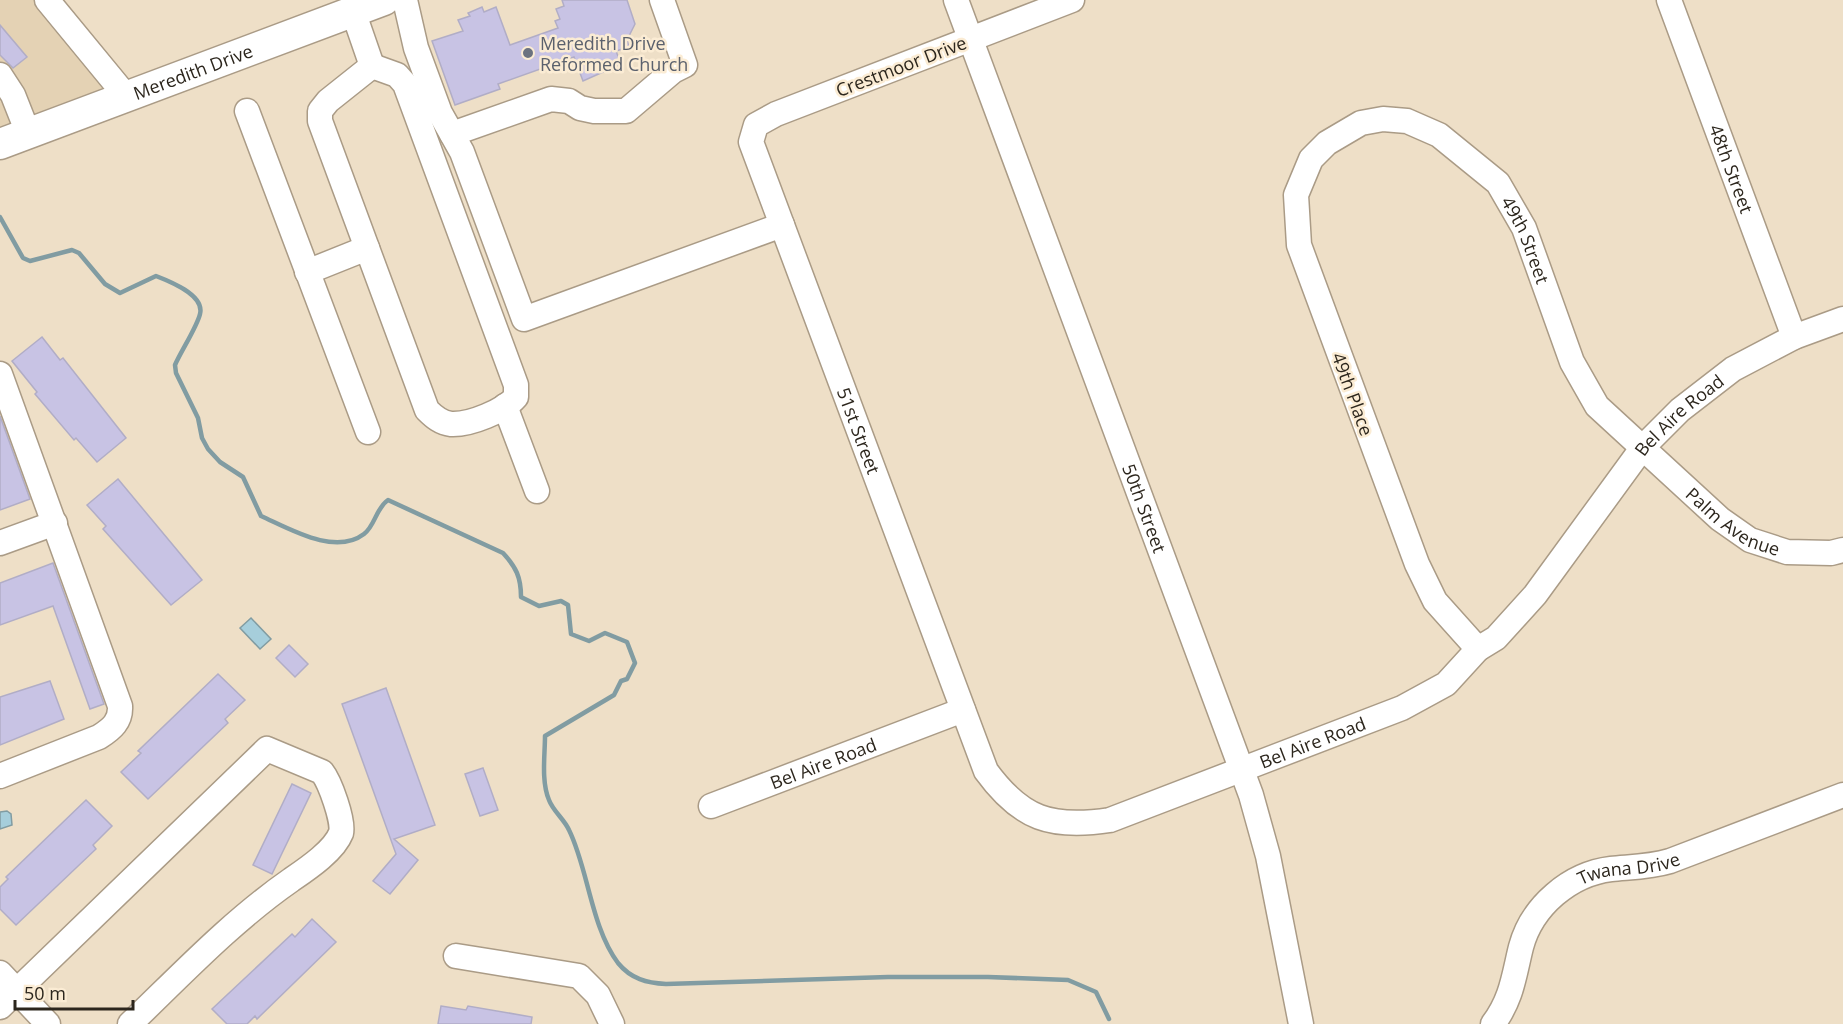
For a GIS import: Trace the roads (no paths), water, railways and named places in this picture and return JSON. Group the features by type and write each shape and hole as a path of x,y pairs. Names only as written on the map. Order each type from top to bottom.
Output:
{"main road":[{"name":"Meredith Drive","path":"0,144 384,0"}],"street":[{"path":"47,0 126,96"},
{"path":"405,0 416,48 440,113 462,152 524,319 782,225"},
{"path":"452,134 551,99 569,101 580,108 594,111 626,111 674,71 686,65 662,0"},
{"name":"50th Street","path":"956,0 1241,769 1268,856 1301,1024"},
{"name":"Crestmoor Drive","path":"754,151 752,133 756,125 766,119 1072,0"},
{"name":"48th Street","path":"1669,0 1794,337"},
{"path":"353,11 372,66"},
{"path":"372,66 397,75 405,84 514,378 516,397 506,406 466,422 451,424 434,418 427,410 320,121 320,111 328,101 372,66"},
{"path":"0,75 13,94 28,133"},
{"path":"247,111 368,432"},
{"name":"49th Street","path":"1341,134 1361,123 1383,119 1407,121 1439,135 1498,183 1524,228 1572,362 1583,383 1597,406 1643,447"},
{"name":"49th Place","path":"1341,134 1311,159 1296,195 1299,245 1417,564 1435,601 1478,649"},
{"name":"51st Street","path":"754,151 963,710"},
{"path":"307,272 367,248"},
{"name":"Bel Aire Road","path":"711,806 963,710 986,771 1004,795 1029,813 1058,823 1083,824 1110,820 1402,708 1446,684 1478,649 1496,638 1535,595 1643,447 1680,410 1733,369 1794,337 1843,319"},
{"path":"0,374 120,705 121,714 112,729 99,738 0,776"},
{"path":"506,406 537,491"},
{"name":"Palm Avenue","path":"1643,447 1720,519 1750,540 1787,552 1831,553 1843,550"},
{"path":"0,543 55,523"},
{"path":"9,999 267,750 322,772 341,821 341,831 335,842 306,870 213,943 130,1024"},
{"name":"Twana Drive","path":"1493,1024 1506,1006 1514,986 1522,945 1529,928 1554,895 1571,882 1610,869 1647,867 1671,861 1843,795"},
{"path":"456,956 579,976 598,995 612,1024"},
{"path":"0,973 9,999 48,1024"}],"water":[{"path":"251,618 271,639 260,649 240,628"},
{"path":"7,811 11,814 12,825 0,829 0,812"}],"waterway":[{"path":"0,217 23,258 30,261 72,250 79,253 105,284 120,293 156,276 192,295 200,307 200,314 175,365 176,373 198,418 202,438 208,449 220,462 243,477 261,516 312,538 340,542 352,540 368,531 388,500 503,553 517,573 521,597 539,606 561,601 568,605 571,634 589,641 605,633 627,642 635,663 627,679 621,681 614,695 545,736 544,768 549,800 567,826 575,845 602,932 609,949 628,973 652,983 666,984 888,977 1068,980 1096,992 1109,1019"}],"place":[{"name":"Meredith Drive Reformed Church","path":"528,53"}]}
